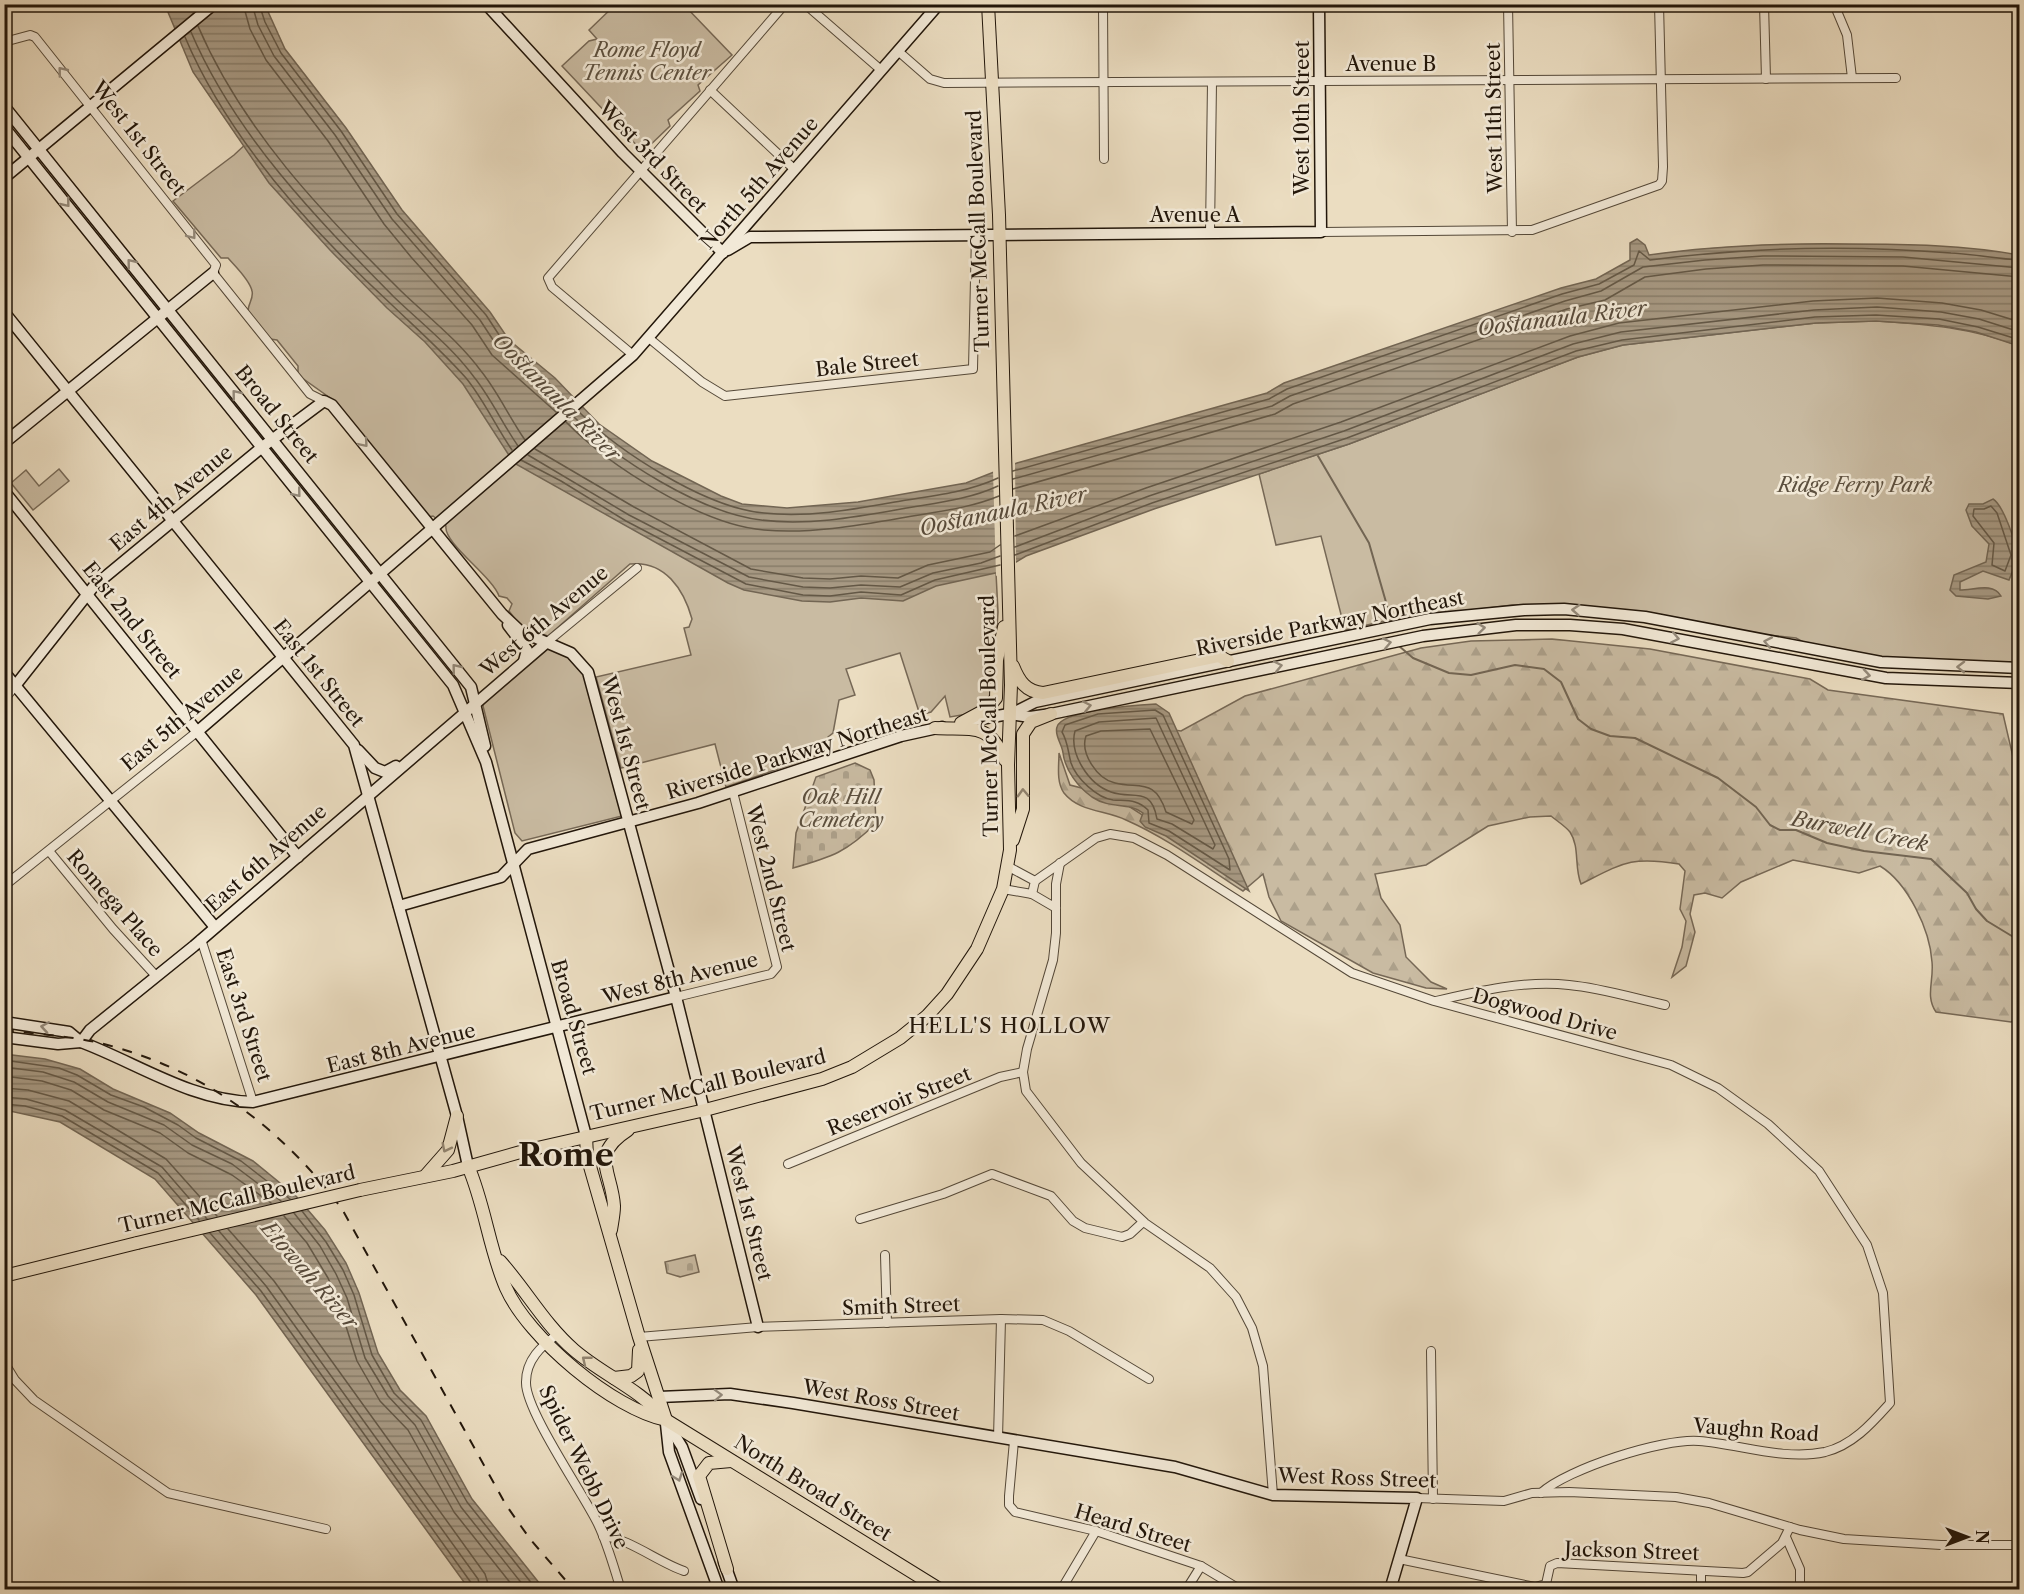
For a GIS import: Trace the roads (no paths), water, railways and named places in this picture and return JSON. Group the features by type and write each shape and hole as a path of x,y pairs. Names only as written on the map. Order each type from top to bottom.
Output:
{"main road":[{"name":"Turner McCall Boulevard","path":"4,1276 705,1110 822,1079 852,1067 900,1038 935,1008 964,972 986,932 1003,889 1009,867 1010,850 1008,765 1010,659 999,233 988,4"},
{"path":"962,723 987,709 996,698 997,660 1007,608"},
{"path":"1010,659 1019,679 1027,688 1043,693 1219,656 1228,661"},
{"path":"1010,850 1023,809 1022,739 1025,729 1031,722 1051,714"},
{"path":"935,728 980,731 992,736 1008,765"},
{"path":"426,1175 448,1150 457,1116"},
{"path":"611,1234 614,1207 605,1158 615,1139 634,1126"},
{"name":"Broad Street","path":"585,1137 587,1156 639,1337 666,1420"},
{"path":"468,1166 506,1288 521,1314 545,1343 614,1397 653,1418 666,1420"},
{"path":"497,1258 558,1334 593,1366 647,1399 666,1420"},
{"path":"614,1378 631,1376 639,1371 639,1337"},
{"name":"North Broad Street","path":"666,1420 941,1590"},
{"path":"726,1569 699,1476 709,1463 732,1461"}],"street":[{"path":"4,178 214,4"},
{"name":"West 3rd Street","path":"486,4 641,171 723,253"},
{"path":"633,356 548,281 785,4"},
{"path":"805,4 881,70"},
{"name":"North 5th Avenue","path":"501,469 650,339 939,4"},
{"path":"1103,4 1104,159"},
{"name":"West 10th Street","path":"1319,4 1320,232"},
{"name":"West 11th Street","path":"1508,4 1512,232"},
{"path":"1659,4 1661,80"},
{"path":"1764,4 1766,79"},
{"path":"1834,4 1847,35 1852,78"},
{"name":"West 1st Street","path":"4,42 32,34 92,106 309,394 332,405 502,614 520,631 571,653 588,672 676,997 758,1327"},
{"name":"Avenue B","path":"898,51 933,81 992,84 1319,80 1896,78"},
{"name":"Avenue A","path":"723,253 750,237 999,233 1512,232 1556,223 1654,188 1662,181 1661,80"},
{"path":"1210,233 1212,82"},
{"path":"710,90 795,169"},
{"name":"Broad Street","path":"4,106 471,687 484,735 486,762"},
{"name":"Broad Street","path":"4,127 453,685 486,762 537,960 558,1027 585,1137"},
{"name":"Bale Street","path":"650,339 702,382 725,396 973,369 976,234"},
{"path":"4,443 214,269"},
{"name":"East 1st Street","path":"4,312 170,521 354,746 441,1057 468,1166"},
{"name":"East 4th Avenue","path":"4,700 87,594 170,521 261,447 324,401"},
{"name":"East 5th Avenue","path":"4,886 198,730 501,469"},
{"name":"East 2nd Street","path":"4,491 298,856"},
{"name":"West 6th Avenue","path":"475,702 637,568"},
{"name":"Riverside Parkway Northeast","path":"399,906 501,877 528,849 733,792 901,736 1009,714 1035,702 1419,621 1484,612 1582,610 1654,619 1873,661 2019,668"},
{"path":"502,614 512,633 527,650 524,661"},
{"name":"Riverside Parkway Northeast","path":"1009,714 1030,717 1051,714 1423,636 1516,625 1595,626 1663,635 1886,678 2019,683"},
{"name":"East 3rd Street","path":"4,672 214,926"},
{"name":"East 6th Avenue","path":"81,1042 90,1029 201,939 475,702"},
{"path":"354,746 375,768 385,772 414,756"},
{"name":"West 2nd Street","path":"733,792 775,957 777,967 775,971"},
{"name":"Dogwood Drive","path":"1035,881 1096,838 1110,834 1134,837 1167,855 1352,973 1434,1001 1671,1065 1718,1088 1767,1124 1819,1171 1867,1245 1883,1293 1890,1403"},
{"name":"Romega Place","path":"49,851 112,928 156,976"},
{"path":"1060,863 1056,884 1053,960 1027,1049 1023,1072 1029,1097 1081,1163 1143,1221 1209,1268 1236,1297 1252,1328 1263,1366 1273,1495"},
{"path":"1009,867 1035,881 1032,894"},
{"path":"1003,889 1032,894 1056,908"},
{"name":"East 3rd Street","path":"201,939 253,1102"},
{"name":"West 8th Avenue","path":"558,1027 775,971"},
{"path":"1434,1001 1501,989 1550,984 1588,987 1665,1005"},
{"name":"East 8th Avenue","path":"4,1022 69,1032 81,1042 219,1099 253,1102 558,1027"},
{"path":"4,1037 58,1044 81,1042"},
{"name":"Reservoir Street","path":"788,1164 1000,1077 1023,1072"},
{"path":"860,1219 943,1194 992,1174 1051,1196 1073,1221 1085,1228 1122,1236 1130,1234 1143,1221"},
{"path":"885,1255 887,1323"},
{"path":"998,1438 1001,1319"},
{"name":"Smith Street","path":"639,1337 758,1327 1001,1319 1043,1320 1058,1325 1149,1379"},
{"name":"Spider Webb Drive","path":"558,1334 545,1343 530,1364 526,1377 526,1392 603,1536 621,1590"},
{"path":"1431,1351 1433,1499"},
{"path":"4,1362 15,1380 34,1400 168,1493 326,1529"},
{"name":"West Ross Street","path":"659,1397 730,1394 751,1396 1175,1467 1273,1495 1504,1501 1541,1493 1569,1492 1694,1499 1833,1537 1896,1543 2019,1545"},
{"name":"Vaughn Road","path":"1541,1493 1566,1475 1643,1449 1673,1443 1696,1440 1779,1452 1825,1452 1864,1431 1890,1403"},
{"path":"666,1420 682,1447 734,1590"},
{"path":"666,1420 669,1452 719,1590"},
{"name":"Heard Street","path":"1014,1441 1008,1497 1012,1509 1046,1521 1096,1531 1201,1566 1241,1590"},
{"path":"1390,1590 1417,1498"},
{"name":"Jackson Street","path":"1399,1559 1535,1587 1547,1587 1550,1566 1557,1563 1748,1572 1782,1543 1790,1527"},
{"path":"1061,1590 1096,1531"},
{"path":"603,1536 614,1537 667,1565 684,1571"},
{"path":"1786,1537 1800,1569 1800,1590"},
{"path":"1186,1590 1201,1566"},
{"path":"1701,1571 1701,1590"}],"water":[{"name":"Oostanaula River","path":"165,5 265,5 285,49 346,128 402,210 490,312 509,340 555,378 599,424 652,461 721,496 742,504 787,508 858,502 966,483 1017,463 1267,393 1284,383 1561,288 1596,279 1630,260 1630,243 1637,239 1645,245 1649,255 1774,244 1893,244 1977,249 2019,255 2019,346 1976,332 1938,325 1876,321 1816,323 1623,345 1578,357 1349,444 1154,509 1026,556 1000,572 936,586 903,601 861,598 830,602 802,601 744,590 728,583 514,463 463,384 425,342 387,308 330,250 269,183 193,72"},
{"path":"1993,499 2001,509 2012,534 2017,556 2014,568 2009,580 1983,571 1960,582 1960,590 1988,588 1998,592 2001,596 1988,599 1956,596 1950,590 1954,575 1986,562 1989,544 1972,526 1966,510 1969,504 1983,504"},
{"path":"1156,704 1169,713 1249,891 1166,836 1145,827 1140,821 1143,813 1137,809 1106,803 1092,797 1069,772 1057,733 1057,727 1062,721 1072,716 1102,710"},
{"name":"Etowah River","path":"4,1054 45,1059 80,1069 113,1089 170,1113 199,1133 253,1161 296,1196 325,1230 346,1263 359,1293 378,1353 400,1390 426,1416 472,1499 544,1589 469,1589 256,1295 155,1179 60,1122 5,1110"}],"waterway":[{"name":"Burwell Creek","path":"1318,456 1369,543 1392,623"},
{"name":"Burwell Creek","path":"1399,646 1413,658 1449,673 1471,675 1515,665 1544,669 1561,682 1578,719 1591,729 1610,736 1635,738 1718,778 1756,807 1770,825 1780,830 1796,830 1827,843 1864,851 1931,859 1967,893 1976,909 1987,921 2020,941"}],"railway":[{"path":"4,1030 92,1041 140,1055 175,1069 238,1106 293,1152 342,1209 506,1505 530,1539 574,1590"}],"district":[{"name":"HELL'S HOLLOW","path":"1010,1025"},
{"name":"Rome","path":"566,1154"}],"park label":[{"name":"Rome Floyd Tennis Center","path":"647,62"},
{"name":"Ridge Ferry Park","path":"1855,485"},
{"name":"Oak Hill Cemetery","path":"841,808"}]}
